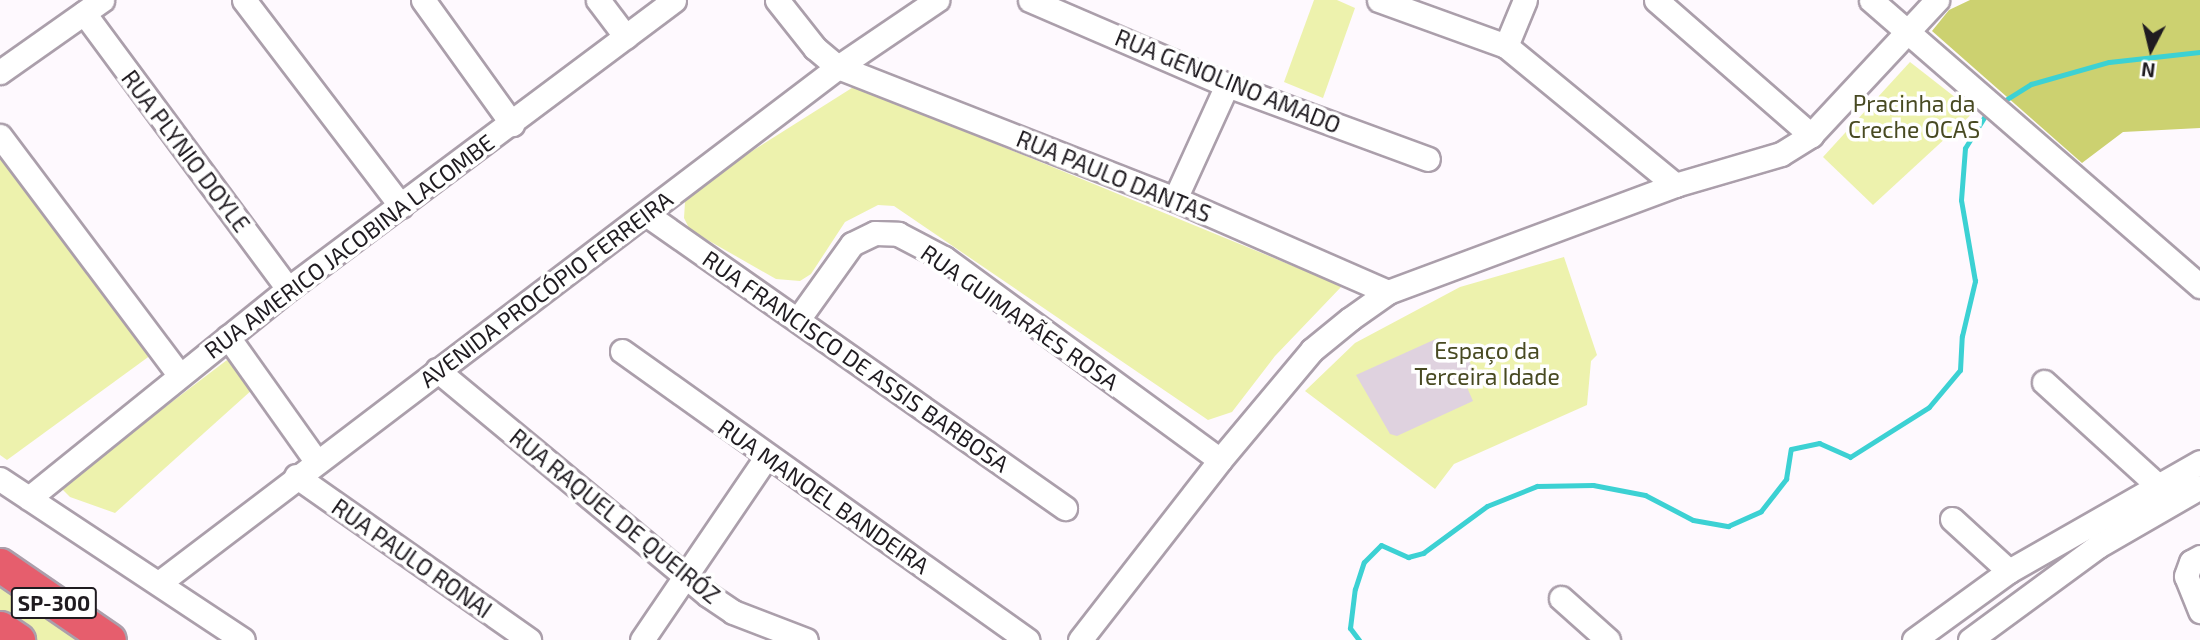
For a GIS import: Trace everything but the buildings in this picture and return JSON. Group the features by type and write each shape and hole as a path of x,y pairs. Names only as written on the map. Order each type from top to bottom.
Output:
{"highway":[{"name":"SP-300","path":"0,565 109,640"},
{"name":"SP-300","path":"0,628 18,640"}],"street":[{"path":"244,0 401,206"},
{"path":"423,0 512,124"},
{"path":"598,0 626,37"},
{"name":"RUA AMERICO JACOBINA LACOMBE","path":"29,498 179,374 288,289 512,124 674,0"},
{"path":"777,0 816,48 838,67"},
{"name":"AVENIDA PROCÓPIO FERREIRA","path":"159,583 316,460 838,67 937,0"},
{"name":"RUA GENOLINO AMADO","path":"1030,0 1227,85 1428,159"},
{"path":"1379,0 1506,46 1675,185"},
{"path":"1506,46 1525,0"},
{"path":"1656,0 1811,135"},
{"path":"1871,0 2016,121 2200,286"},
{"path":"1080,640 1220,460 1312,350 1388,292 1675,185 1751,166 1781,154 1811,135 1906,30 1937,0"},
{"path":"0,72 93,7"},
{"name":"RUA PLYNIO DOYLE","path":"93,7 288,289"},
{"name":"RUA PAULO DANTAS","path":"838,67 1175,199 1388,292"},
{"path":"1175,199 1227,85"},
{"path":"0,136 179,374"},
{"name":"RUA FRANCISCO DE ASSIS BARBOSA","path":"646,214 799,318 1065,508"},
{"name":"RUA GUIMARÃES ROSA","path":"799,318 852,244 875,233 898,234 944,258 1220,460"},
{"path":"228,337 316,460"},
{"name":"RUA MANOEL BANDEIRA","path":"622,351 1027,640"},
{"name":"RUA RAQUEL DE QUEIRÓZ","path":"437,370 687,578 733,612 806,640"},
{"path":"2044,382 2157,485"},
{"path":"642,640 687,578 767,456"},
{"path":"1914,640 2009,571 2200,462"},
{"name":"RUA PAULO RONAI","path":"296,476 528,640"},
{"path":"0,479 243,640"},
{"path":"1970,640 2098,546 2200,487"},
{"path":"1952,519 2009,571"},
{"path":"2195,559 2186,576 2200,611"},
{"path":"1561,598 1608,640"}],"green space":[{"path":"1314,0 1337,0 1355,8 1323,98 1284,82"},
{"path":"1970,0 2200,0 2200,128 2123,132 2082,163 1932,31 1949,10"},
{"name":"Pracinha da Creche OCAS","path":"1910,62 1974,112 1873,205 1823,157"},
{"path":"855,86 1342,286 1275,356 1232,412 1208,420 894,206 878,205 845,222 811,274 800,281 776,279 690,230 684,218 685,202 698,185"},
{"path":"0,154 151,355 7,460 0,455"},
{"name":"Espaço da Terceira Idade","path":"1564,257 1597,355 1591,361 1587,405 1454,464 1435,489 1305,391 1355,343 1460,287"},
{"path":"227,360 253,389 115,513 70,497 60,487"},
{"path":"0,577 90,640 32,640 0,618"}],"waterway":[{"path":"1999,104 2031,84 2109,62 2200,52"},
{"path":"1359,640 1350,628 1355,589 1364,562 1381,545 1408,557 1423,553 1487,506 1537,486 1593,485 1645,495 1693,520 1728,526 1761,511 1786,479 1791,449 1819,443 1850,457 1929,407 1960,370 1962,336 1975,281 1961,200 1965,148 1988,111"}]}
